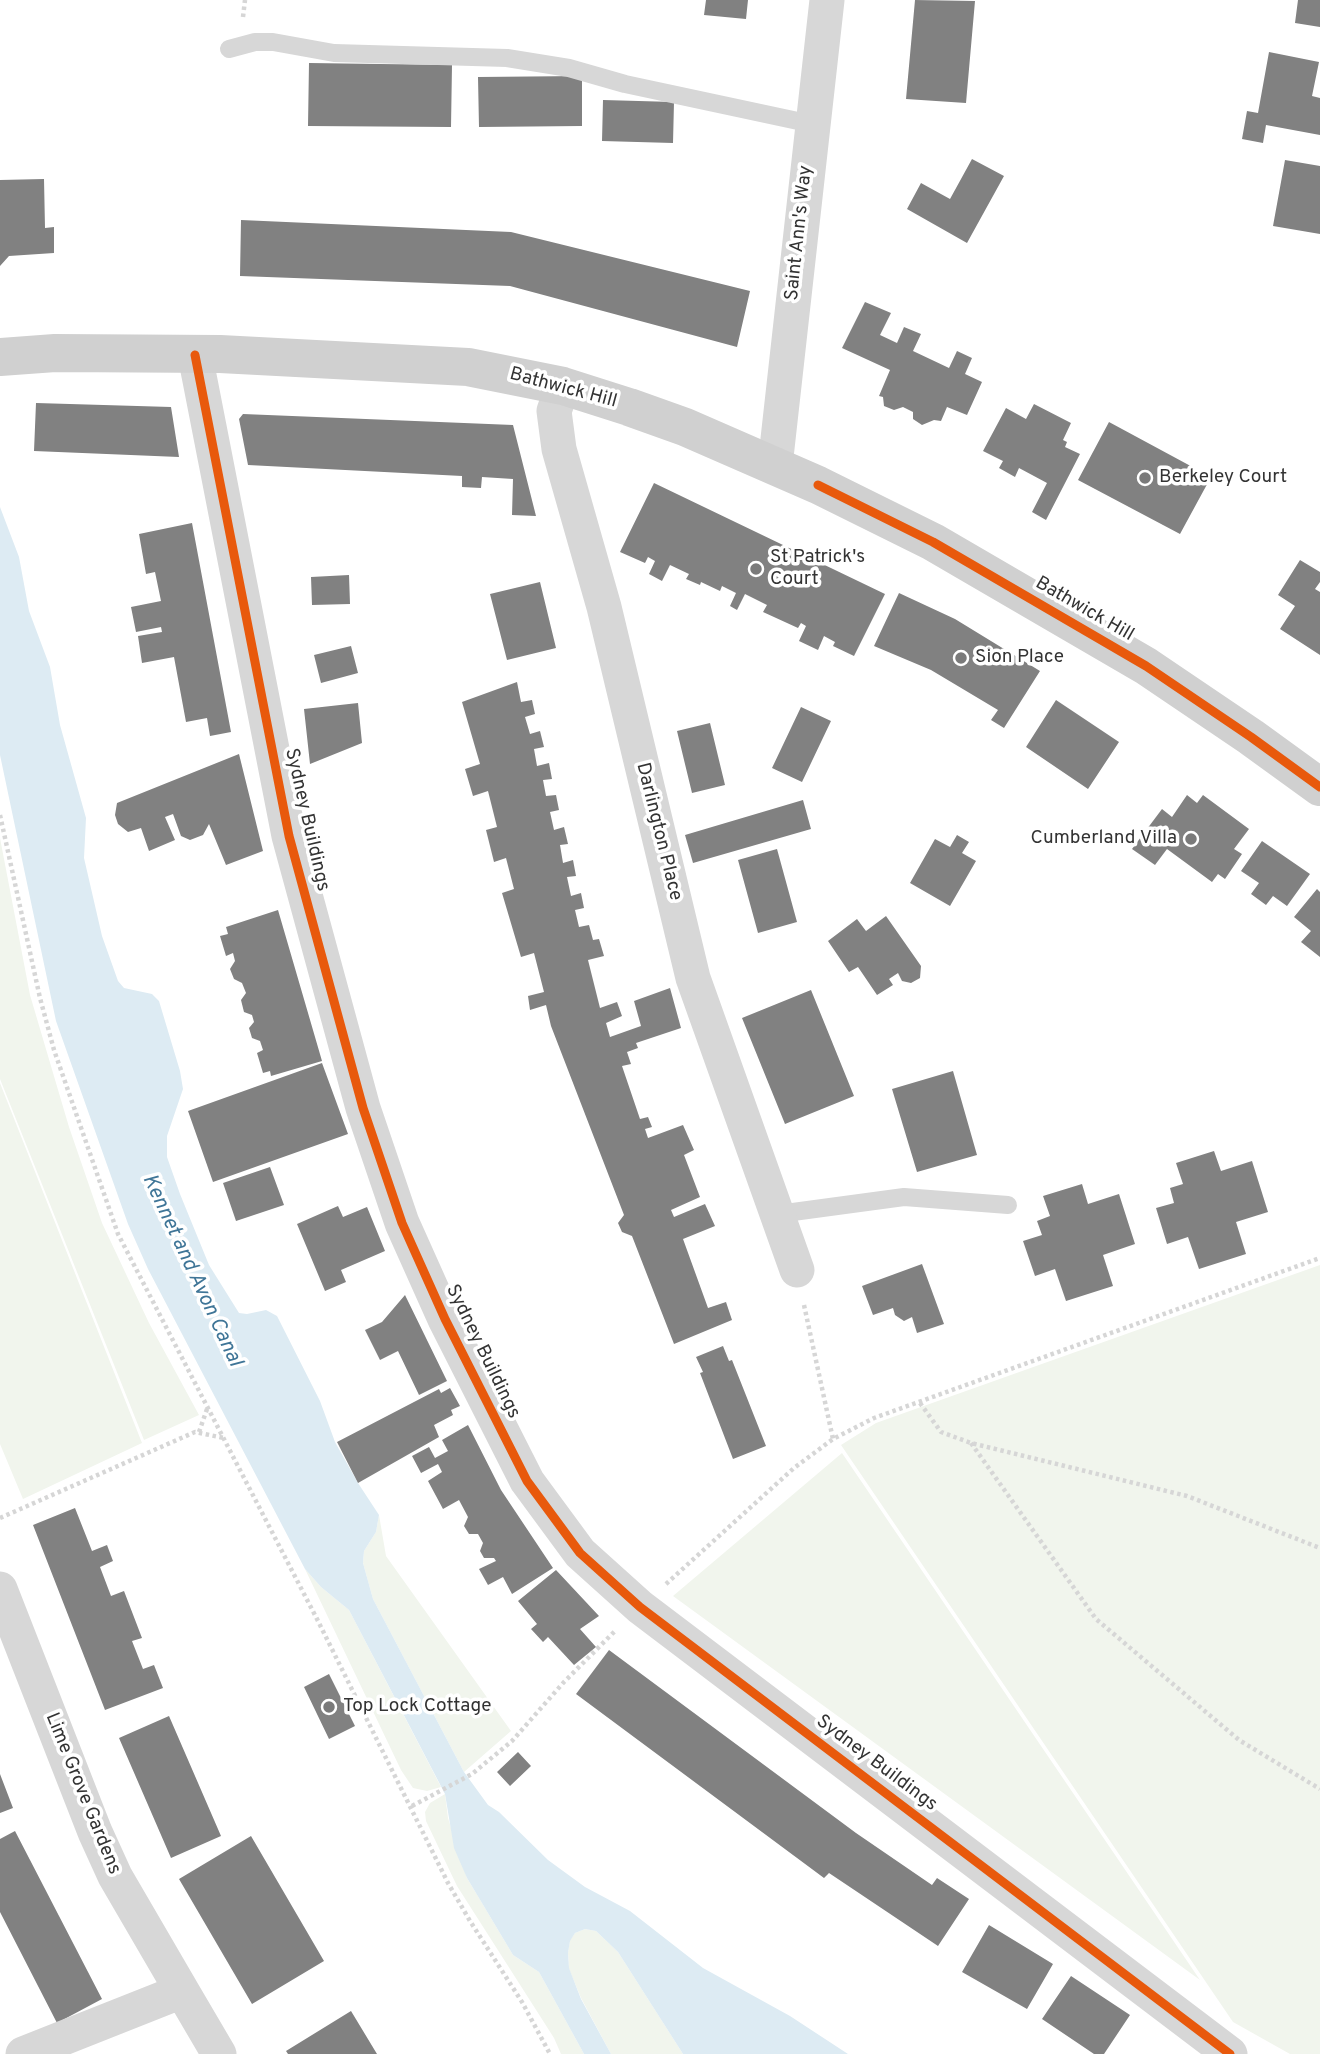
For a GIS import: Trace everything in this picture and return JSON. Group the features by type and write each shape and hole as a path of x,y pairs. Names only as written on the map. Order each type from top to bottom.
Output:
{"street":[{"name":"Saint Ann's Way","path":"775,466 827,0"},
{"name":"Bathwick Hill","path":"0,357 55,353 380,361 468,367 563,386 685,427 775,466 933,542 1146,666 1320,787"},
{"name":"Sydney Buildings","path":"195,355 289,836 363,1108 398,1210 445,1320 527,1481 580,1553 652,1596 1230,2054"},
{"name":"Darlington Place","path":"563,386 554,411 559,449 604,607 693,978 797,1270"},
{"name":"Lime Grove Gardens","path":"0,1588 95,1832 115,1876 219,2054"},
{"path":"23,2054 182,1991"}],"lane":[{"path":"229,49 254,42 273,42 334,53 507,58 569,68 625,85 812,124"},
{"path":"778,1214 904,1197 1008,1205"}],"path":[{"path":"0,815 40,998 118,1234 412,1807 448,1883 522,2002 550,2054"},
{"path":"412,1807 472,1774 512,1741 564,1682 652,1596 794,1468 834,1439 874,1418 1320,1258"},
{"path":"797,1270 834,1439"},
{"path":"920,1403 941,1432 971,1443 1187,1496 1320,1548"},
{"path":"199,1432 208,1408"},
{"path":"0,1518 140,1455 199,1432 223,1438"},
{"path":"971,1443 1096,1619 1238,1740 1320,1789"}],"shaded area":[{"path":"0,838 30,995 69,1127 102,1223 149,1323 199,1415 144,1440 0,1079"},
{"path":"0,1083 142,1443 23,1499 0,1444"},
{"path":"1320,1265 1320,2054 1290,2054 1233,2022 841,1445 876,1423"},
{"path":"842,1453 1200,1980 673,1596"},
{"path":"379,1515 386,1556 511,1731 464,1772 373,1599 363,1563 364,1551 376,1532"},
{"path":"305,1569 321,1587 349,1610 441,1787 427,1791 413,1788 401,1770"},
{"path":"445,1794 448,1818 467,1878 513,1955 539,1972 584,2054 561,2054 554,2038 457,1886 426,1821 425,1812 430,1803"},
{"path":"585,1929 596,1931 618,1952 683,2054 611,2054 569,1969 570,1940 575,1933"}],"water":[{"name":"Kennet and Avon Canal","path":"0,507 19,557 29,611 50,667 60,725 86,818 84,858 102,936 118,981 124,988 152,994 159,1001 180,1071 183,1089 167,1136 167,1157 180,1194 209,1265 239,1313 266,1310 277,1316 320,1401 335,1442 379,1515 376,1532 364,1551 363,1563 373,1599 464,1772 488,1805 499,1812 548,1860 585,1887 630,1911 703,1968 790,2016 848,2054 683,2054 618,1952 596,1931 585,1929 575,1933 570,1941 569,1968 581,1999 611,2054 584,2054 539,1972 513,1955 467,1878 454,1848 445,1794 349,1610 321,1587 305,1569 148,1269 128,1224 56,1021 0,755"}],"building":[{"path":"706,0 748,0 746,19 704,15"},
{"path":"915,0 975,1 966,103 906,99"},
{"path":"1298,0 1320,0 1320,27 1295,23"},
{"path":"1269,52 1319,62 1312,96 1320,98 1320,135 1266,125 1263,143 1242,139 1247,111 1258,113"},
{"path":"309,63 452,65 451,127 308,126"},
{"path":"582,76 582,126 479,127 478,77"},
{"path":"603,100 674,102 673,143 602,141"},
{"path":"972,159 1004,176 967,243 907,209 921,183 950,199"},
{"path":"1285,160 1320,166 1320,234 1273,226"},
{"path":"44,179 45,228 54,227 54,253 9,256 0,266 0,180"},
{"path":"241,220 511,232 750,291 737,347 510,286 240,276"},
{"path":"865,302 891,313 880,335 897,343 904,327 921,334 913,351 949,368 957,351 972,358 965,374 982,382 967,415 947,407 941,421 934,420 922,425 913,419 913,412 903,407 894,410 884,406 883,397 879,396 890,370 842,348"},
{"path":"36,403 171,407 179,457 34,451"},
{"path":"1034,404 1071,423 1063,440 1067,442 1065,447 1080,454 1046,520 1032,512 1047,483 1019,468 1015,477 999,468 1003,461 983,451 1006,408 1026,419"},
{"path":"243,414 513,425 536,516 512,515 513,479 482,477 481,488 462,487 462,476 248,465 239,419"},
{"name":"Berkeley Court","path":"1109,422 1211,477 1180,534 1078,480"},
{"name":"St Patrick's Court","path":"654,483 885,594 854,656 833,646 835,642 824,636 818,650 799,641 806,626 801,623 798,628 763,612 767,605 745,594 737,610 730,606 736,593 722,586 720,591 701,582 700,585 686,579 689,574 670,565 662,581 649,574 655,561 648,557 645,563 620,552"},
{"path":"192,523 231,732 210,736 207,718 186,722 174,657 142,663 138,636 162,632 161,627 136,632 131,607 161,601 155,572 146,574 139,534"},
{"path":"1300,560 1320,572 1320,582 1315,589 1320,592 1320,655 1280,629 1295,606 1278,595"},
{"path":"349,575 350,604 312,605 311,577"},
{"path":"540,582 556,648 507,660 490,594"},
{"name":"Sion Place","path":"899,593 955,619 1040,671 1004,728 991,720 998,710 931,670 874,646"},
{"path":"351,646 358,673 321,683 314,655"},
{"path":"517,682 521,702 532,700 535,714 525,717 530,734 540,731 544,747 534,749 537,766 549,763 552,779 543,780 546,796 556,795 559,810 550,812 554,830 564,827 568,844 560,845 563,863 573,860 576,876 567,877 571,896 581,893 584,908 575,910 579,927 589,925 593,940 599,939 604,956 588,960 600,1008 617,1002 622,1016 606,1023 610,1037 641,1026 634,1001 670,988 681,1028 636,1043 638,1048 627,1052 631,1064 622,1066 640,1119 648,1117 652,1127 645,1129 648,1138 683,1125 694,1150 684,1155 700,1197 671,1210 674,1217 705,1204 715,1226 683,1239 708,1308 726,1302 732,1320 674,1344 632,1236 622,1232 618,1223 624,1215 551,1026 546,1005 530,1010 528,996 544,992 534,953 521,957 502,893 514,889 506,858 494,862 486,830 497,827 488,791 473,796 465,769 480,764 462,702"},
{"path":"1056,700 1119,742 1088,789 1026,747"},
{"path":"358,703 362,743 310,764 304,709"},
{"path":"801,707 831,721 802,782 772,768"},
{"path":"710,723 725,785 692,793 677,731"},
{"path":"239,754 263,851 226,865 209,824 203,835 190,840 181,836 173,814 165,817 175,840 149,851 141,828 128,832 118,824 115,815 117,803"},
{"name":"Cumberland Villa","path":"1187,795 1197,803 1203,795 1249,829 1234,849 1242,854 1225,879 1218,874 1212,882 1167,849 1155,865 1132,849 1162,809 1172,817"},
{"path":"803,800 811,829 693,863 685,835"},
{"path":"957,835 969,842 962,853 976,861 950,906 910,883 935,839 950,847"},
{"path":"1262,841 1310,874 1287,906 1273,896 1266,905 1251,894 1259,883 1241,871"},
{"path":"777,849 797,922 758,933 738,860"},
{"path":"1317,889 1320,892 1320,957 1301,942 1311,931 1294,917"},
{"path":"278,910 322,1061 271,1076 270,1071 263,1073 257,1053 263,1050 260,1041 252,1038 249,1028 254,1022 252,1015 244,1012 241,1000 246,993 242,983 234,979 230,969 235,961 233,953 226,956 220,936 228,934 226,927"},
{"path":"886,916 921,966 920,978 911,983 902,981 898,973 889,979 893,985 877,995 858,967 849,972 828,941 857,919 866,931"},
{"path":"811,990 854,1096 785,1124 742,1018"},
{"path":"322,1063 348,1134 213,1182 188,1111"},
{"path":"953,1071 977,1155 917,1172 892,1089"},
{"path":"1214,1151 1221,1171 1252,1161 1268,1212 1236,1222 1246,1254 1199,1269 1188,1237 1167,1244 1156,1208 1174,1203 1170,1188 1183,1184 1176,1163"},
{"path":"270,1167 284,1205 236,1221 223,1183"},
{"path":"1082,1184 1088,1204 1119,1194 1135,1244 1103,1255 1113,1286 1066,1301 1055,1269 1035,1276 1023,1241 1042,1235 1037,1221 1050,1216 1043,1196"},
{"path":"338,1206 343,1217 367,1207 385,1251 341,1270 346,1282 325,1291 297,1224"},
{"path":"922,1264 944,1324 917,1333 912,1317 904,1321 895,1315 893,1308 873,1315 862,1286"},
{"path":"405,1295 447,1381 419,1395 398,1351 380,1360 365,1330 382,1322"},
{"path":"723,1346 729,1361 732,1360 766,1446 733,1459 696,1357"},
{"path":"450,1388 460,1406 451,1410 453,1415 434,1425 439,1437 358,1483 337,1442 439,1389 441,1393"},
{"path":"468,1425 501,1490 553,1568 512,1594 503,1577 488,1585 479,1569 496,1561 494,1558 484,1558 480,1551 483,1543 478,1534 469,1534 464,1526 468,1517 459,1500 443,1509 428,1481 442,1472 438,1464 421,1473 412,1456 429,1447 435,1458 448,1451 442,1440"},
{"path":"75,1508 92,1551 107,1545 113,1561 100,1567 111,1596 124,1591 142,1638 132,1641 143,1669 154,1665 163,1688 105,1710 33,1525"},
{"path":"556,1570 599,1616 580,1629 596,1647 574,1665 548,1637 543,1642 531,1629 537,1624 518,1601"},
{"path":"609,1650 856,1833 932,1885 937,1878 969,1899 938,1946 829,1873 824,1878 576,1694"},
{"name":"Top Lock Cottage","path":"329,1674 355,1726 329,1739 304,1687"},
{"path":"169,1716 221,1836 171,1858 119,1738"},
{"path":"518,1752 531,1766 510,1786 497,1772"},
{"path":"0,1774 13,1808 0,1813"},
{"path":"15,1831 102,1999 57,2023 0,1912 0,1839"},
{"path":"251,1836 324,1961 252,2004 179,1879"},
{"path":"989,1925 1053,1964 1027,2009 962,1972"},
{"path":"1071,1976 1130,2015 1104,2054 1094,2054 1042,2019"},
{"path":"351,2011 377,2054 288,2054 286,2051"}],"cycle path":[{"path":"195,355 289,836 363,1108 402,1223 445,1319 527,1481 580,1553 640,1607 1230,2054"},
{"path":"818,485 933,542 1146,666 1320,787"}],"place":[{"name":"Berkeley Court","path":"1145,478"},
{"name":"St Patrick's Court","path":"756,569"},
{"name":"Sion Place","path":"961,658"},
{"name":"Cumberland Villa","path":"1191,839"},
{"name":"Top Lock Cottage","path":"329,1707"}]}
